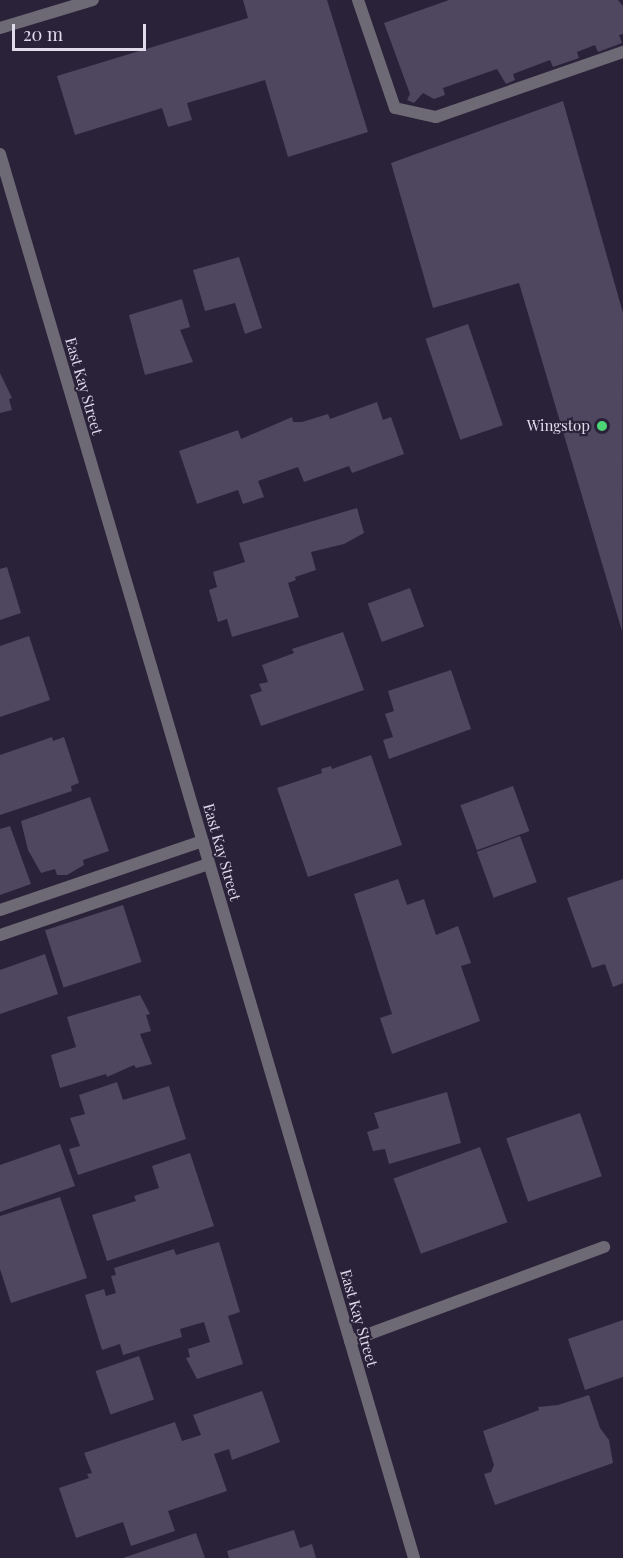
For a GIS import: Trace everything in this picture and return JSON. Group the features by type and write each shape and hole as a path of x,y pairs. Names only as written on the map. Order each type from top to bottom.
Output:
{"street":[{"path":"0,28 93,0"},
{"path":"358,0 395,108 436,117 623,52"},
{"name":"East Kay Street","path":"0,154 414,1558"},
{"path":"0,910 203,841"},
{"path":"0,934 209,864"},
{"path":"350,1341 604,1247"}],"building":[{"path":"243,0 327,0 368,132 288,157 265,80 187,103 192,120 168,127 162,108 75,135 57,76 248,18"},
{"path":"449,0 618,0 623,6 623,34 619,35 622,43 598,52 595,45 577,52 579,58 553,67 550,60 513,74 515,80 506,84 497,69 443,88 445,95 434,99 423,93 414,103 407,100 410,94 384,23"},
{"path":"563,101 623,313 622,631 519,283 433,308 391,163"},
{"path":"239,257 262,328 245,334 235,303 205,311 193,270"},
{"path":"182,299 190,327 180,330 193,362 145,375 129,315"},
{"path":"468,324 503,425 460,440 425,339"},
{"path":"0,373 12,398 9,399 12,410 0,413"},
{"path":"377,402 383,420 391,417 404,454 352,473 349,466 304,482 298,467 258,481 264,497 243,504 238,490 197,504 179,451 238,430 241,439 292,417 293,422 302,422 328,414 330,419"},
{"path":"357,508 364,533 344,544 311,552 316,570 295,577 296,580 288,583 299,617 232,637 227,619 218,622 209,590 217,587 213,572 245,562 239,543"},
{"path":"7,567 21,613 0,620 0,569"},
{"path":"410,588 424,627 382,642 368,603"},
{"path":"343,632 364,690 261,726 250,695 262,691 259,684 268,682 262,665 294,653 292,649"},
{"path":"29,636 50,700 0,717 0,646"},
{"path":"451,670 471,729 389,759 383,740 393,737 385,714 394,711 388,691"},
{"path":"52,737 53,741 64,737 79,783 71,786 72,791 0,815 0,755"},
{"path":"371,755 402,845 308,877 277,788 322,773 321,769 331,766 332,769"},
{"path":"513,786 529,831 477,850 460,805"},
{"path":"90,797 109,851 83,860 84,865 67,875 57,875 55,869 41,873 28,850 21,821"},
{"path":"10,826 31,884 0,895 0,829"},
{"path":"520,836 537,882 494,898 477,852"},
{"path":"398,879 407,905 424,899 436,935 458,926 471,963 461,966 480,1021 392,1054 380,1018 392,1014 354,894"},
{"path":"623,879 623,983 613,987 605,964 592,968 567,898"},
{"path":"123,905 142,962 64,987 45,930"},
{"path":"45,954 58,994 0,1014 0,970"},
{"path":"140,995 150,1014 146,1015 151,1031 140,1034 152,1064 136,1068 134,1065 107,1077 106,1074 60,1088 51,1055 76,1047 67,1017"},
{"path":"117,1082 123,1100 169,1086 186,1139 78,1175 69,1149 80,1146 70,1118 85,1114 79,1095"},
{"path":"447,1092 461,1143 389,1164 385,1149 373,1151 367,1132 379,1128 374,1113"},
{"path":"580,1113 602,1176 528,1202 506,1138"},
{"path":"60,1144 75,1186 0,1212 0,1165"},
{"path":"480,1147 507,1222 421,1254 394,1178"},
{"path":"190,1153 214,1226 107,1261 92,1215 136,1201 134,1196 159,1188 152,1166"},
{"path":"60,1197 87,1278 11,1303 0,1269 0,1216"},
{"path":"219,1242 240,1312 228,1316 243,1364 197,1379 186,1358 190,1357 188,1349 210,1342 204,1322 180,1329 182,1337 123,1355 120,1344 102,1350 85,1295 104,1289 106,1296 116,1293 111,1276 116,1275 114,1268 174,1249 176,1255"},
{"path":"623,1320 623,1377 585,1390 568,1339"},
{"path":"139,1356 154,1399 110,1414 96,1371"},
{"path":"262,1391 280,1442 232,1460 229,1449 214,1454 227,1491 168,1511 175,1531 131,1546 123,1522 76,1538 59,1488 89,1478 87,1474 92,1473 84,1453 175,1422 182,1441 201,1435 193,1415"},
{"path":"589,1395 600,1428 609,1440 613,1463 495,1505 484,1474 491,1472 494,1465 483,1431 539,1410 538,1407 558,1405"},
{"path":"294,1530 300,1548 312,1544 316,1558 229,1558 227,1551"},
{"path":"196,1533 205,1558 123,1558"}],"place":[{"name":"Wingstop","path":"602,426"}]}
